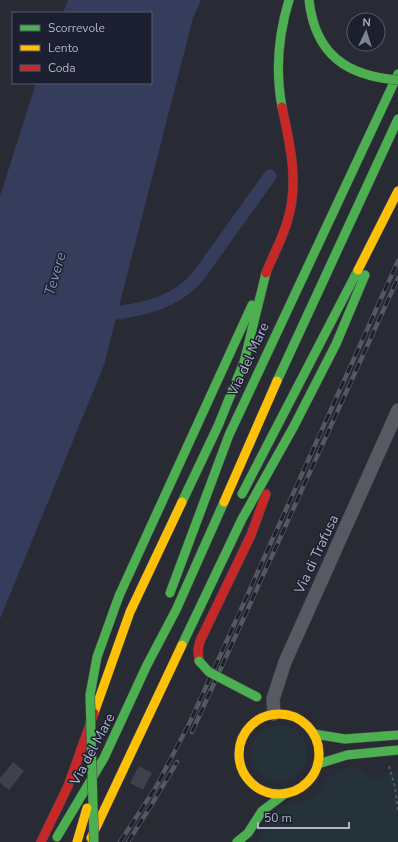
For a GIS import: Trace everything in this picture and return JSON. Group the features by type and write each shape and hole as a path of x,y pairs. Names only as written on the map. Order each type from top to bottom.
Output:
{"main road":[{"path":"94,842 90,695 93,670 99,642 149,528 286,229 294,189 292,152 282,105 278,70 280,34 289,0"},
{"path":"309,0 310,11 317,33 326,48 336,59 346,67 360,74 373,78 398,80"},
{"name":"Via del Mare","path":"166,604 229,435 398,74"},
{"name":"Via del Mare","path":"54,842 104,758 176,610 294,344 398,119"},
{"path":"238,501 268,446 398,191"},
{"path":"89,842 242,519 294,426 336,344 398,199"},
{"path":"41,842 58,809 74,770 130,611 222,417 243,365 253,331 261,286"},
{"path":"272,715 257,697 243,688 206,670 199,660 198,650 200,641 251,535 294,426"},
{"path":"176,610 226,521"},
{"name":"Via del Mare","path":"148,665 162,618"},
{"path":"237,842 248,834 262,811 286,793 306,783 318,764 319,749 314,734 305,724 294,717 272,715 257,720 244,735 240,748 240,762 245,774 254,784 272,793 286,793"},
{"path":"314,734 323,737 344,739 398,735"},
{"path":"318,764 347,755 398,750"},
{"path":"77,842 85,819 92,774"}],"street":[{"name":"Via di Trafusa","path":"272,715 273,699 285,662 398,410"}],"path":[{"path":"387,751 390,772 395,787 398,811"}],"shaded area":[{"path":"279,725 290,727 299,733 305,742 307,753 305,764 299,773 290,779 279,781 268,779 259,773 253,764 251,753 253,742 259,733 268,727"},
{"path":"353,766 373,781 398,768 398,842 258,842 268,821 281,807 313,797 331,775"}],"water":[{"name":"Tevere","path":"68,0 201,0 193,18 104,365 0,619 0,196 36,84 152,84 152,12 63,12"}],"building":[{"path":"13,762 24,771 9,790 0,783 0,778"},
{"path":"139,766 152,773 143,790 130,783"}],"waterway":[{"path":"100,315 154,305 167,300 189,285 199,275 270,176"}],"railway":[{"path":"120,842 156,787 191,720 398,261"},
{"path":"192,732 398,278"},
{"path":"128,842 177,762"}],"traffic: fast":[{"path":"282,107 278,66 282,27 289,0"},
{"path":"309,0 312,19 318,35 326,48 336,59 363,73 379,78 398,80"},
{"path":"170,593 229,435 398,74"},
{"path":"277,381 398,119"},
{"path":"242,494 358,270"},
{"path":"182,502 218,426 244,362 266,273"},
{"path":"182,645 242,519 294,426 336,344 365,275"},
{"path":"119,596 252,305"},
{"path":"57,837 104,758 147,665 176,610 224,502"},
{"path":"94,842 90,695 97,657 119,596"},
{"path":"199,661 209,672 257,697"},
{"path":"314,734 345,739 398,735"},
{"path":"318,764 347,755 398,750"},
{"path":"237,842 248,833 262,811 286,793"}],"traffic: slow":[{"path":"358,270 398,191"},
{"path":"224,502 277,381"},
{"path":"94,713 130,612 182,502"},
{"path":"91,838 182,645"},
{"path":"279,714 294,717 307,726 316,739 319,754 316,769 307,782 294,791 279,794 264,791 251,782 242,769 239,754 242,739 251,726 264,717 279,714"},
{"path":"77,842 87,808"}],"traffic: jam":[{"path":"266,273 286,226 293,191 292,163 282,107"},
{"path":"199,661 198,650 200,641 251,535 266,494"},
{"path":"41,842 68,786 94,713"}]}
